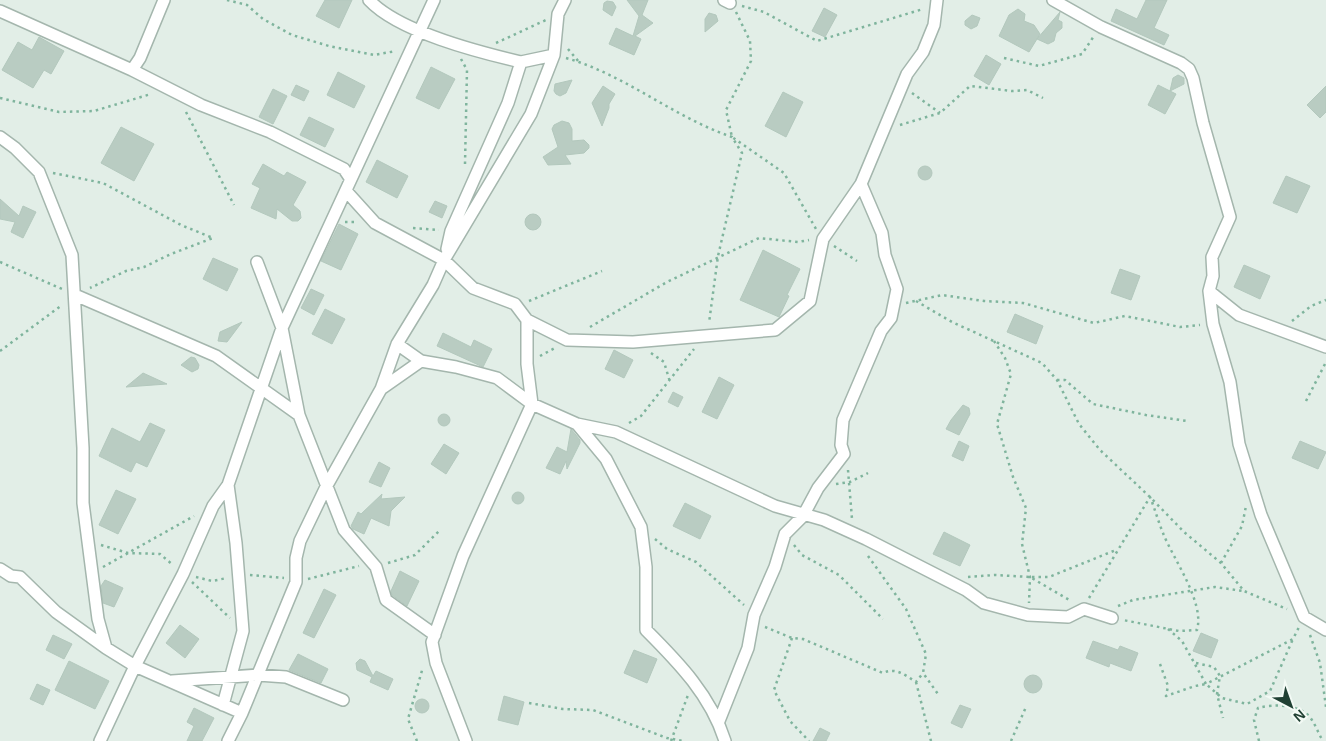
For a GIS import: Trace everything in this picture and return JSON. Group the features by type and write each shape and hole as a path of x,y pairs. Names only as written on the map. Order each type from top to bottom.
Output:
{"street":[{"path":"132,70 140,58 164,0"},
{"path":"369,0 389,15 420,30 478,52 521,62 554,55"},
{"path":"100,741 134,666 183,574 213,506 228,485 282,328 347,192 350,178 434,0"},
{"path":"228,741 242,713 296,582 296,558 300,541 326,487 381,389 397,344 433,285 444,260 532,114 546,82 554,55 558,14 565,0"},
{"path":"1053,0 1100,27 1181,63 1189,69 1193,78 1203,123 1230,217 1212,257 1213,276 1209,291 1213,324 1230,382 1239,444 1261,515 1304,617 1326,630"},
{"path":"347,192 375,223 444,260 473,288 515,304 527,320 567,340 633,342 775,330 810,301 823,239 860,184 907,74 923,52 934,25 933,3"},
{"path":"0,11 132,70 201,105 278,136 344,169 350,178"},
{"path":"444,260 451,231 508,103 521,62"},
{"path":"0,137 16,148 39,172 72,255 83,448 83,503 98,619 106,648"},
{"path":"719,721 748,648 754,615 775,567 785,534 803,516 818,488 844,454 842,445 845,414 881,331 891,318 895,305 897,289 885,255 882,233 860,184"},
{"path":"257,262 282,328 299,415 344,530 376,567 386,600 434,638"},
{"path":"1209,291 1239,315 1326,347"},
{"path":"75,295 216,356 260,390 299,415"},
{"path":"466,741 436,663 434,638 463,556 532,404 527,364 527,320"},
{"path":"397,344 420,362 456,367 497,378 532,404 577,424 616,432 775,506 803,516 824,520 953,584 984,602 1028,615 1068,617 1084,609 1114,612"},
{"path":"381,389 420,362"},
{"path":"577,424 606,459 641,527 646,567 646,630 691,676 719,721 725,741"},
{"path":"223,706 243,631 228,485"},
{"path":"0,569 11,576 20,577 56,612 134,666 242,713"},
{"path":"169,681 258,675 286,676 343,700"}],"path":[{"path":"227,0 246,5 263,19 292,34 329,46 374,55 412,48"},
{"path":"727,1 764,12 817,41 883,23 933,3"},
{"path":"616,432 640,416 670,382 704,337 711,318 718,256 742,153 732,136 726,110 751,62 750,41 727,1"},
{"path":"478,52 558,14"},
{"path":"1004,58 1039,66 1082,54 1100,27"},
{"path":"452,42 467,70 465,167"},
{"path":"554,55 600,70 634,87 671,110 712,130 732,136 784,173 823,239 857,261"},
{"path":"907,74 908,90 940,113"},
{"path":"0,98 59,112 94,111 157,92 164,85"},
{"path":"882,131 940,113 970,86 1012,91 1027,90 1043,98"},
{"path":"182,104 234,205"},
{"path":"0,351 75,295 126,271 144,267 170,254 213,238 181,225 103,182 39,172"},
{"path":"527,364 668,282 718,256 759,238 798,242 823,239"},
{"path":"0,262 75,295"},
{"path":"515,304 538,299 602,271"},
{"path":"895,305 942,295 1023,304 1094,323 1125,316 1180,327 1213,324"},
{"path":"1280,330 1311,306 1326,300"},
{"path":"916,301 952,322 1042,364 1057,380 1079,424 1094,444 1150,496 1184,532 1221,563 1244,591"},
{"path":"994,340 1005,358 1011,374 997,424 1013,477 1026,508 1022,544 1030,577 1028,615"},
{"path":"633,342 664,362 670,382"},
{"path":"1306,401 1326,362"},
{"path":"1057,380 1065,380 1094,404 1187,421"},
{"path":"844,454 850,482 849,503 854,534 906,609 926,654 923,673 916,682"},
{"path":"818,488 850,482 868,473"},
{"path":"1221,563 1242,526 1244,508 1255,495"},
{"path":"1030,577 1084,609 1096,584 1150,496"},
{"path":"1114,612 1180,631 1197,630 1200,621 1191,591 1163,534 1150,496"},
{"path":"91,573 213,506"},
{"path":"641,527 667,549 696,562 729,589 760,624 772,631 792,638 803,639 883,673 890,669 899,672 916,682 931,741"},
{"path":"183,574 212,581 238,575 278,576 296,582 356,566 376,567 415,555 440,530"},
{"path":"785,534 802,554 839,575 883,620"},
{"path":"88,542 128,553 160,554 243,631"},
{"path":"953,584 971,576 1049,577 1118,550"},
{"path":"1114,612 1133,600 1215,587 1244,591 1304,617 1320,663 1326,707"},
{"path":"1166,628 1182,641 1196,663 1206,684 1222,698 1247,704 1270,691 1304,617"},
{"path":"417,741 408,719 408,713 434,638"},
{"path":"792,638 774,690 790,721 809,741"},
{"path":"1160,664 1168,686 1166,696 1206,684 1293,639"},
{"path":"1196,663 1214,667 1220,676 1217,694 1223,718"},
{"path":"923,673 938,694"},
{"path":"672,740 687,698 691,676"},
{"path":"530,703 563,709 593,710 672,740 683,741"},
{"path":"1259,741 1254,720 1258,708 1273,704 1290,707 1308,715 1323,741"},
{"path":"1011,741 1026,707"}],"building":[{"path":"325,0 352,0 339,28 316,16"},
{"path":"627,0 648,0 642,15 653,23 635,36 641,39 634,55 609,44 616,28 633,36 639,16"},
{"path":"1146,0 1167,0 1154,28 1169,35 1164,45 1111,21 1116,9 1137,19"},
{"path":"607,1 613,2 616,7 612,16 603,10 604,3"},
{"path":"824,8 837,15 825,37 812,31"},
{"path":"1018,9 1025,14 1024,21 1034,25 1040,34 1029,52 999,36 1009,15"},
{"path":"1060,12 1058,20 1062,22 1062,28 1056,33 1054,41 1048,44 1037,39"},
{"path":"709,13 716,15 718,21 705,32 705,19"},
{"path":"972,15 980,18 977,26 971,29 965,25 965,21"},
{"path":"39,37 64,51 51,74 44,70 33,88 2,70 18,42 32,50"},
{"path":"986,55 1001,64 989,85 974,76"},
{"path":"431,67 455,79 439,109 416,98"},
{"path":"338,72 365,86 354,108 327,95"},
{"path":"1178,75 1184,78 1184,84 1170,91 1173,78"},
{"path":"572,80 566,93 560,96 556,94 554,91 555,84"},
{"path":"296,85 309,91 304,101 291,95"},
{"path":"1158,85 1176,94 1165,114 1148,105"},
{"path":"603,86 615,94 609,104 602,126 592,103"},
{"path":"1326,86 1326,112 1320,118 1307,105"},
{"path":"273,89 287,96 273,124 259,117"},
{"path":"783,92 803,102 786,137 765,126"},
{"path":"309,117 334,129 325,147 300,135"},
{"path":"562,121 569,123 572,129 572,141 584,140 589,145 589,148 584,153 565,155 571,164 548,165 543,157 558,147 552,129 554,125"},
{"path":"121,127 154,144 134,181 101,163"},
{"path":"377,160 408,176 397,198 366,182"},
{"path":"263,164 284,176 287,172 306,182 293,205 300,211 301,218 298,221 292,221 277,209 276,219 251,208 260,188 252,184"},
{"path":"922,166 928,166 932,173 928,180 922,180 918,176 918,170"},
{"path":"1286,176 1310,186 1297,213 1273,203"},
{"path":"0,199 19,216 23,206 36,212 23,238 11,232 15,222 0,219"},
{"path":"435,201 447,206 442,218 429,212"},
{"path":"533,214 541,222 533,230 525,222"},
{"path":"339,224 358,234 341,270 321,261"},
{"path":"763,250 800,269 779,317 740,300"},
{"path":"213,258 238,269 227,291 203,279"},
{"path":"1244,265 1270,276 1260,299 1234,287"},
{"path":"1120,269 1140,276 1131,300 1111,293"},
{"path":"311,289 324,295 314,315 301,308"},
{"path":"325,309 345,319 332,344 312,334"},
{"path":"1015,314 1043,326 1036,344 1007,332"},
{"path":"242,322 227,342 218,341 220,332"},
{"path":"443,333 471,347 474,340 492,349 483,367 437,346"},
{"path":"614,350 633,360 624,378 605,369"},
{"path":"191,357 195,358 199,365 198,369 192,372 181,365"},
{"path":"143,373 167,384 126,387"},
{"path":"719,377 734,385 717,419 702,412"},
{"path":"673,392 683,397 678,407 668,402"},
{"path":"963,405 969,408 970,414 959,435 946,429"},
{"path":"444,414 450,420 444,426 438,420"},
{"path":"150,423 165,430 147,467 136,462 131,472 99,456 112,428 140,442"},
{"path":"571,429 580,440 580,443 567,469 566,461 560,474 546,468 557,447 567,452"},
{"path":"959,441 969,446 963,461 952,456"},
{"path":"1300,441 1326,452 1318,469 1292,458"},
{"path":"444,444 459,453 446,474 431,464"},
{"path":"379,462 390,468 381,487 369,482"},
{"path":"116,490 136,499 118,534 99,525"},
{"path":"516,492 520,492 524,498 520,504 516,504 512,500 512,496"},
{"path":"382,494 381,499 405,497 391,511 389,526 371,518 364,534 353,529 351,526 358,512 361,514"},
{"path":"685,503 711,516 700,539 673,526"},
{"path":"944,532 970,545 960,566 933,554"},
{"path":"400,571 419,581 407,606 392,595 391,591"},
{"path":"105,580 123,588 114,607 103,603 101,586"},
{"path":"324,589 336,595 314,638 303,633"},
{"path":"180,625 199,639 185,658 166,643"},
{"path":"1201,633 1218,640 1211,658 1193,651"},
{"path":"53,635 72,644 64,659 46,650"},
{"path":"1093,641 1118,650 1120,646 1138,653 1131,671 1110,663 1109,667 1086,658"},
{"path":"634,650 657,659 647,683 624,673"},
{"path":"298,654 328,669 321,683 289,670"},
{"path":"360,659 365,661 373,676 376,671 393,679 388,690 370,682 372,677 357,670 356,663"},
{"path":"69,661 109,681 95,709 55,690"},
{"path":"1033,675 1039,678 1042,684 1039,690 1033,693 1027,690 1024,684 1027,678"},
{"path":"37,684 50,690 43,705 30,699"},
{"path":"504,696 524,702 518,725 498,720"},
{"path":"419,699 425,699 429,706 425,713 419,713 415,709 415,703"},
{"path":"960,705 971,709 962,728 951,723"},
{"path":"194,708 214,718 202,741 187,741 194,726 187,722"},
{"path":"820,728 830,733 826,741 813,741"}]}
